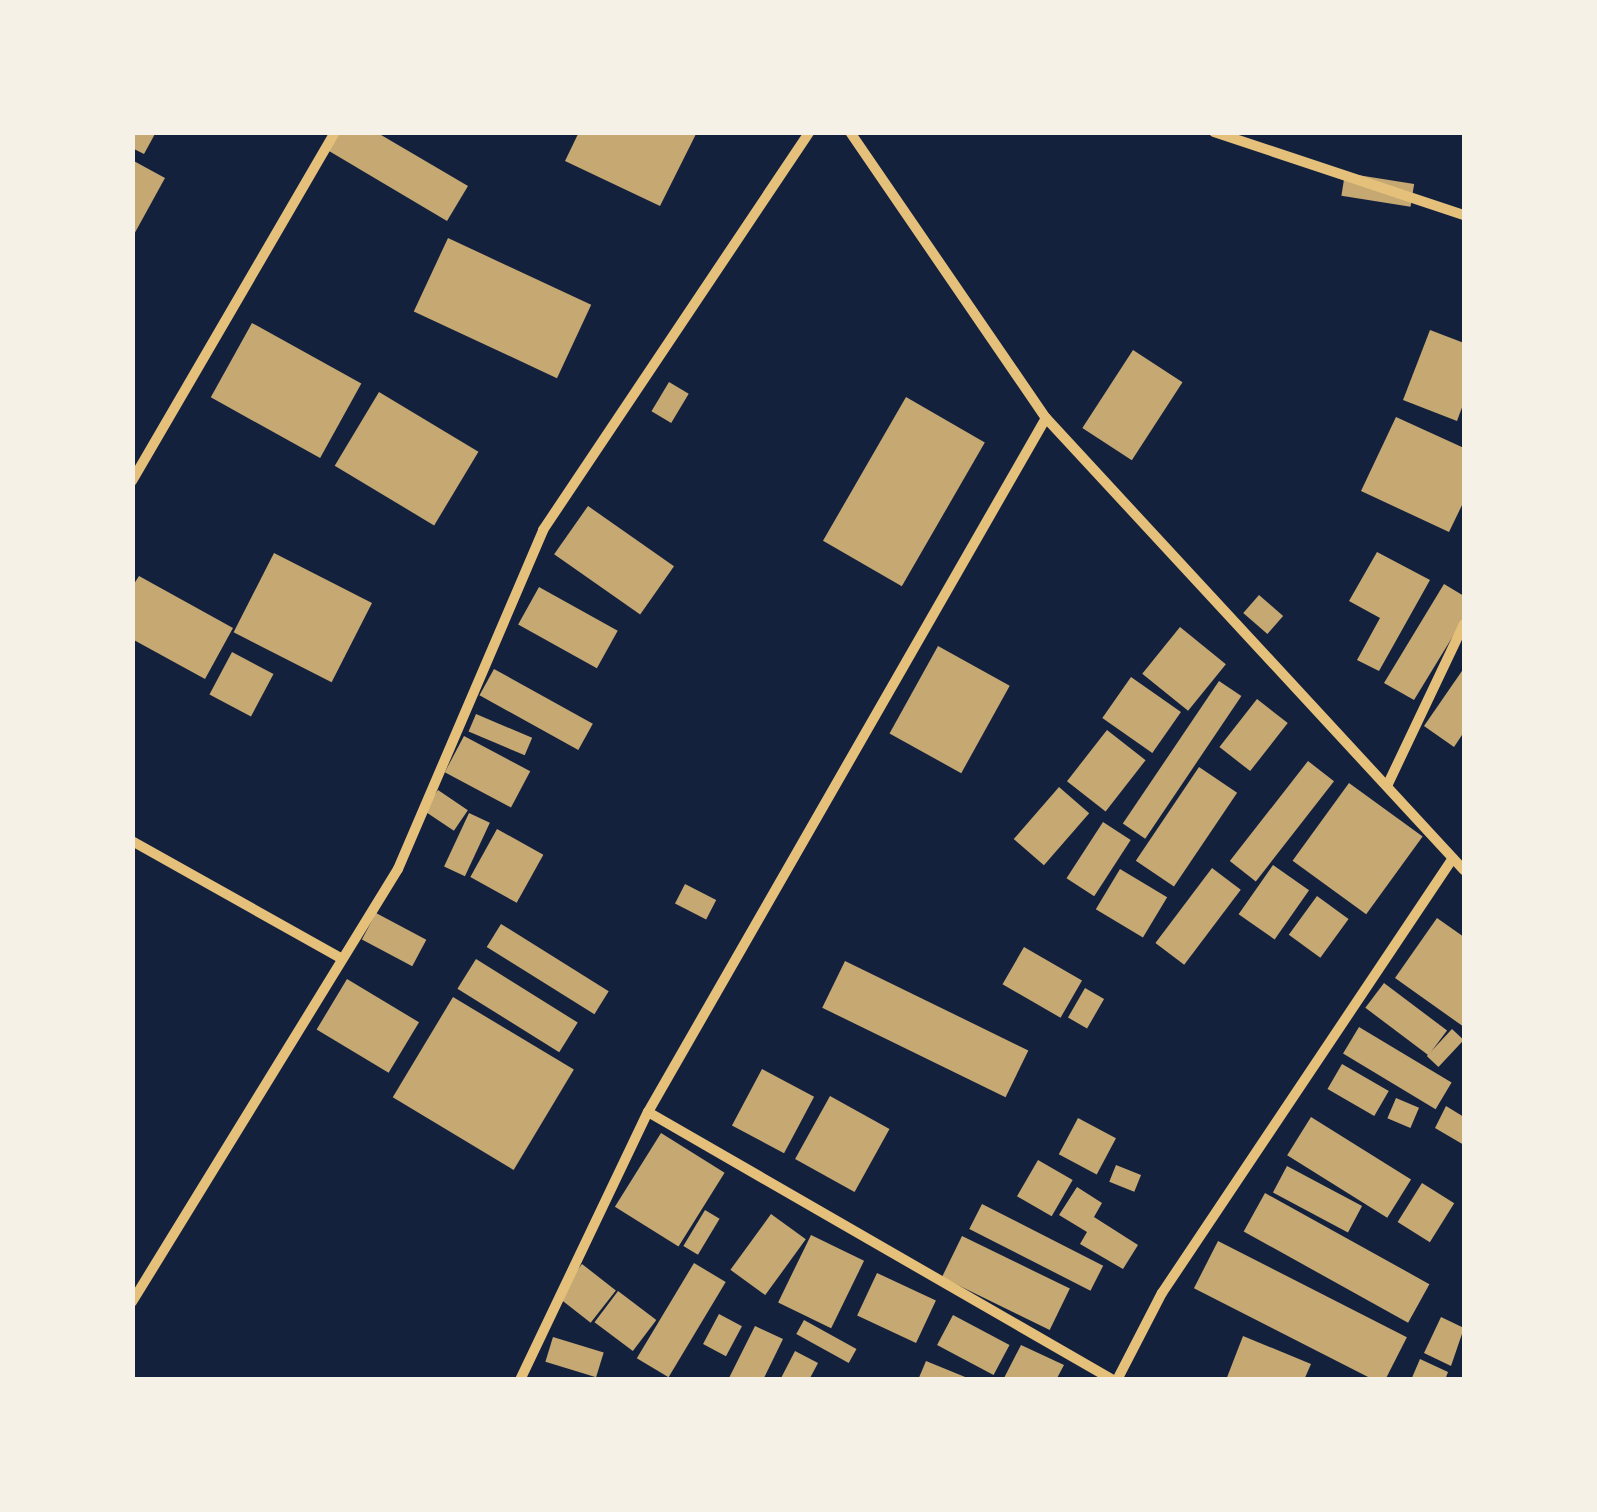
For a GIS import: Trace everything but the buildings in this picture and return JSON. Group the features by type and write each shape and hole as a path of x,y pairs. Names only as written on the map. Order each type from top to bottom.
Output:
{"street":[{"path":"132,481 335,132"},
{"path":"132,1302 398,869 544,530 809,132"},
{"path":"850,132 1046,418 1464,870"},
{"path":"1214,132 1464,214"},
{"path":"520,1380 648,1112 1046,418"},
{"path":"1387,786 1464,624"},
{"path":"132,841 342,959"},
{"path":"648,1112 1115,1380 1162,1293 1453,858"}]}
